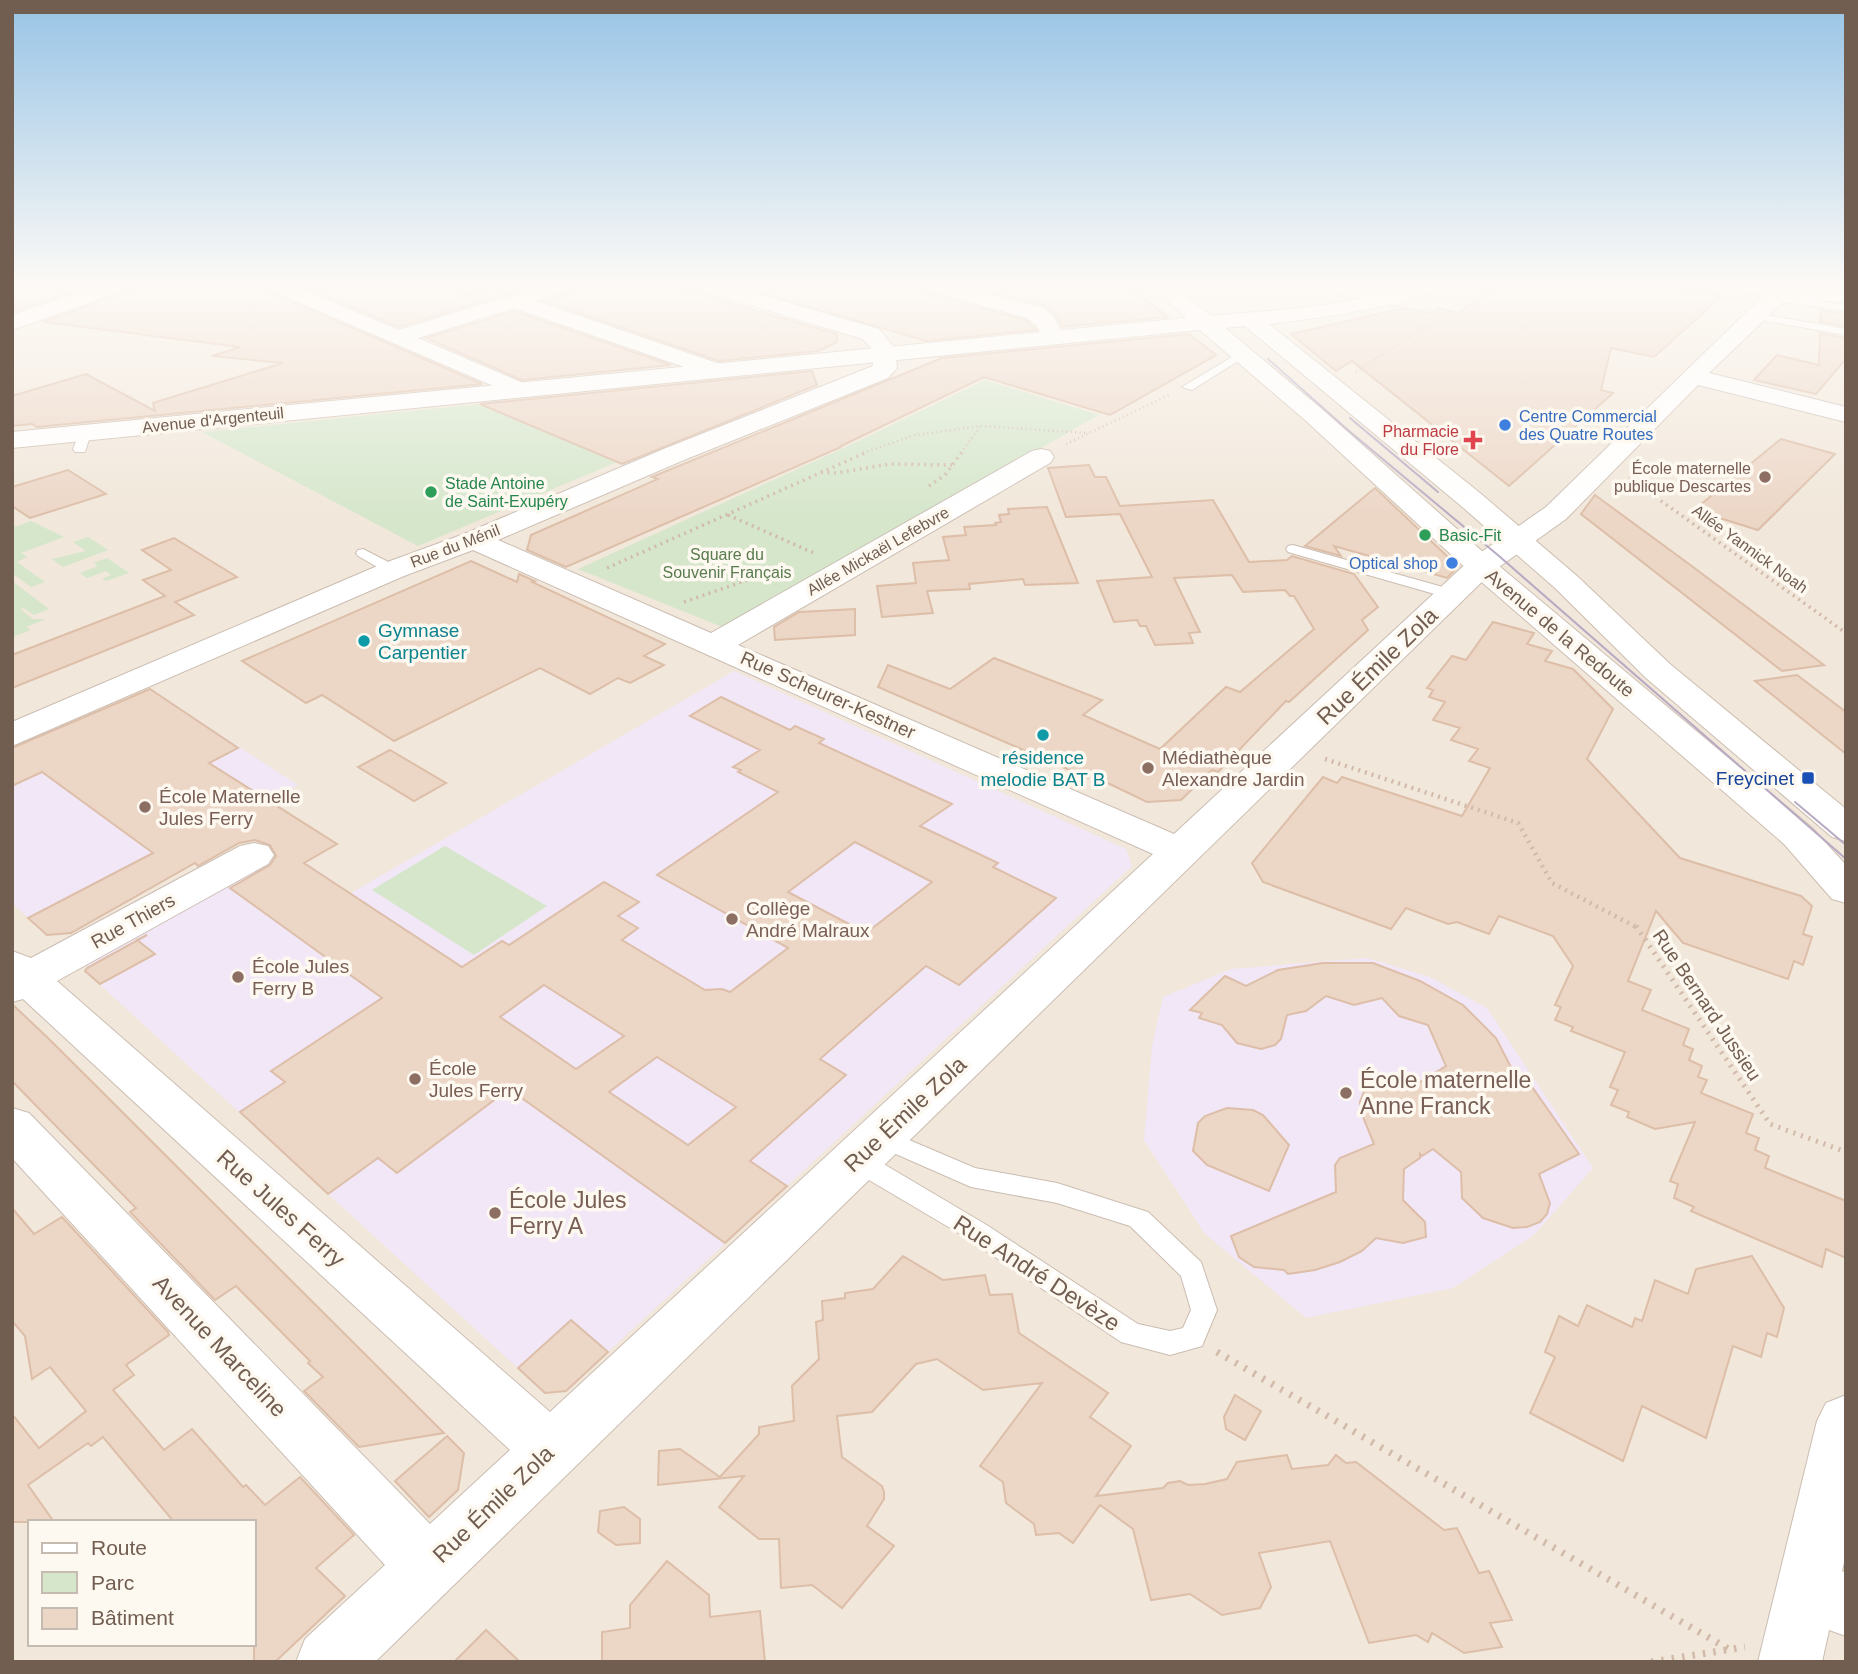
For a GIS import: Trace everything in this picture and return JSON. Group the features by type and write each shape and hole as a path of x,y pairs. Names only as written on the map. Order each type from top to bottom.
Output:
{"street":[{"path":"455,363 519,390"},
{"path":"695,363 715,370"},
{"name":"Avenue d'Argenteuil","path":"12,440 83,441 519,390 784,363"},
{"name":"Rue du Ménil","path":"12,735 393,570 474,540 675,454 880,373 885,363"},
{"name":"Avenue de la Redoute","path":"1252,363 1484,567 1798,836 1846,890"},
{"name":"Avenue de la Redoute","path":"1302,363 1348,402 1393,434 1484,567 1658,671 1846,829"},
{"name":"Rue Émile Zola","path":"328,1662 1291,747 1484,567 1556,513 1706,363"},
{"path":"1693,376 1846,415"},
{"name":"Allée Mickaël Lefebvre","path":"714,645 1041,457"},
{"name":"Rue Scheurer-Kestner","path":"474,540 1137,834 1182,851"},
{"name":"Rue Thiers","path":"17,977 254,855"},
{"name":"Rue Jules Ferry","path":"17,977 551,1450"},
{"name":"Avenue Marceline","path":"12,1126 428,1566"},
{"path":"1809,1623 1846,1421"}],"lane":[{"path":"1188,387 1227,363"},
{"path":"1293,549 1484,567"},
{"path":"363,552 393,570"},
{"path":"869,1148 971,1177 1057,1192 1139,1219 1192,1270 1204,1310 1192,1338"},
{"name":"Rue André Devèze","path":"869,1148 976,1231 1131,1334 1170,1343 1192,1338"}],"path":[{"path":"1356,378 1356,370 1367,363"},
{"path":"1041,457 1188,387"},
{"path":"575,583 866,452 915,435 981,426 1089,433"},
{"path":"926,488 945,475 981,426"},
{"name":"Allée Yannick Noah","path":"1606,461 1846,633"},
{"path":"821,472 836,473 890,464 953,465"},
{"path":"727,514 817,554 806,559"},
{"path":"645,615 761,577 794,563"},
{"name":"Rue Bernard Jussieu","path":"1291,747 1518,823 1552,883 1637,927 1770,1124 1846,1152"},
{"path":"1192,1338 1730,1650"},
{"path":"1651,1662 1730,1650 1809,1623"}],"shaded area":[{"path":"12,363 1846,363 1846,1662 12,1662"},
{"path":"734,671 1126,849 1132,866 566,1391 545,1393 85,971 90,959 287,850 351,893"},
{"name":"École Maternelle Jules Ferry","path":"150,689 298,785 269,800 288,813 65,934 47,935 12,903 12,748"},
{"name":"École maternelle Anne Franck","path":"1367,958 1430,977 1487,1008 1593,1168 1534,1235 1453,1288 1306,1318 1205,1234 1144,1140 1152,1047 1163,997 1231,969"}],"green space":[{"name":"Square du Souvenir Français","path":"985,380 1099,415 725,628 578,569 848,446"},
{"name":"Stade Antoine de Saint-Exupéry","path":"480,404 617,462 418,546 202,432"},
{"path":"31,521 64,537 21,553 27,557 17,562 45,582 31,587 12,573 12,528"},
{"path":"88,537 108,550 63,567 52,559 86,551 73,542"},
{"path":"107,558 129,573 106,581 102,579 111,575 106,571 87,578 80,573 98,566 94,563"},
{"path":"12,581 49,609 34,615 24,608 20,609 33,619 46,619 26,627 31,630 12,637"},
{"path":"445,846 547,906 474,955 372,890"}],"building":[{"path":"283,363 434,363 482,384 37,427 32,424 12,426 12,396 86,374 155,411 153,403"},
{"path":"483,363 671,365 522,380"},
{"path":"930,363 1202,363 1110,415 984,377 841,447 566,567 527,550 531,535 658,479 652,477"},
{"path":"1326,363 1349,363 1336,371"},
{"path":"1355,363 1607,363 1601,390 1613,393 1509,486"},
{"path":"1770,363 1842,363 1816,394 1754,380"},
{"path":"812,371 817,385 622,464 480,404"},
{"name":"École maternelle publique Descartes","path":"1781,439 1835,454 1758,530 1694,510"},
{"path":"1089,465 1095,477 1106,477 1120,506 1213,500 1249,562 1287,560 1292,556 1354,574 1378,607 1362,620 1368,630 1289,702 1286,701 1218,772 1212,770 1181,800 1147,802 1091,775 1088,778 878,687 888,665 950,689 994,658 1102,700 1083,715 1160,749 1226,687 1240,692 1314,629 1294,596 1290,596 1285,590 1243,592 1232,575 1174,578 1200,632 1189,633 1193,643 1155,645 1146,626 1140,626 1137,620 1114,622 1097,581 1152,577 1120,514 1066,517 1048,468"},
{"path":"68,470 106,494 30,518 12,506 12,487"},
{"path":"1375,488 1459,566 1447,578 1334,546 1341,556 1305,546"},
{"path":"1595,495 1824,665 1782,671 1581,514"},
{"path":"1047,507 1078,583 1025,585 1023,579 969,584 970,589 927,591 933,613 882,617 877,586 916,583 913,563 949,560 943,537 966,535 964,527 996,525 995,523 1001,522 999,515 1009,514 1008,509"},
{"path":"174,538 237,577 175,602 194,615 12,688 12,655 165,596 143,580 171,570 142,550"},
{"path":"471,561 517,582 519,574 665,644 644,656 664,665 630,683 618,678 590,694 540,668 394,741 322,695 306,703 242,661"},
{"path":"855,609 855,635 775,640 774,627 799,612"},
{"path":"1493,622 1534,633 1527,644 1552,651 1545,661 1573,669 1613,709 1587,759 1680,858 1801,896 1812,906 1803,934 1812,937 1803,965 1794,961 1788,979 1683,943 1656,911 1628,981 1651,990 1642,1010 1689,1029 1683,1045 1693,1049 1689,1060 1702,1066 1698,1077 1707,1080 1701,1093 1753,1114 1746,1133 1759,1138 1755,1150 1769,1156 1765,1168 1846,1201 1846,1258 1826,1249 1822,1267 1691,1211 1694,1207 1674,1198 1678,1184 1670,1181 1695,1122 1655,1129 1627,1117 1629,1112 1611,1105 1618,1090 1610,1087 1625,1052 1571,1031 1573,1027 1555,1020 1561,1007 1555,1005 1573,966 1553,936 1499,916 1489,934 1457,922 1448,924 1406,908 1391,929 1263,882 1252,863 1323,777 1337,783 1342,777 1462,816 1490,768 1469,761 1478,749 1451,740 1460,728 1433,720 1445,702 1429,697 1433,690 1427,688 1452,656 1466,660"},
{"path":"1797,675 1846,712 1846,754 1755,681"},
{"path":"150,689 238,748 209,763 337,844 304,863 462,967 502,941 509,945 604,882 639,902 618,916 638,928 622,940 705,990 722,989 730,992 788,948 657,875 778,792 733,767 760,750 690,716 721,697 790,730 795,726 824,739 819,743 952,804 920,826 998,863 993,867 1056,898 959,985 926,966 820,1059 846,1075 750,1161 787,1186 725,1243 509,1089 397,1173 378,1158 328,1194 240,1112 285,1082 271,1071 382,998 230,888 270,865 276,856 270,845 255,840 239,843 198,866 195,863 71,933 47,935 28,918 153,853 42,772 12,786 12,748","holes":["855,842 932,882 866,933 788,892","544,985 624,1036 576,1069 500,1017","657,1057 736,1107 688,1145 609,1092"]},
{"path":"390,750 446,783 414,801 358,767"},
{"path":"137,940 155,954 100,984 85,971 87,968"},
{"path":"1323,963 1373,963 1420,981 1463,1005 1496,1038 1515,1075 1520,1075 1528,1088 1530,1084 1579,1154 1539,1174 1550,1203 1547,1214 1540,1222 1513,1228 1483,1218 1462,1198 1461,1172 1433,1149 1422,1156 1420,1154 1420,1158 1404,1169 1403,1200 1425,1222 1426,1237 1403,1243 1376,1238 1362,1251 1340,1262 1315,1270 1288,1274 1284,1270 1254,1267 1239,1257 1231,1236 1336,1192 1335,1165 1340,1158 1374,1144 1361,1112 1360,1102 1365,1089 1394,1082 1407,1090 1446,1066 1428,1025 1399,1016 1382,998 1354,1005 1326,996 1306,1011 1287,1015 1281,1039 1275,1045 1261,1049 1237,1043 1222,1025 1199,1018 1202,1013 1190,1010 1225,976 1246,986 1278,970"},
{"path":"12,1004 444,1433 359,1447 304,1391 323,1377 308,1363 310,1361 236,1286 215,1300 130,1212 136,1208 12,1081"},
{"path":"1227,1108 1253,1110 1263,1115 1289,1145 1269,1191 1207,1165 1193,1151 1198,1123 1205,1116"},
{"path":"12,1208 34,1234 62,1217 169,1335 126,1365 134,1375 113,1390 164,1450 192,1429 243,1487 246,1485 265,1505 300,1477 354,1535 316,1568 345,1596 275,1662 254,1662 256,1520 172,1520 103,1437 91,1446 88,1443 28,1485 53,1520 12,1522 12,1414 39,1448 86,1411 50,1367 32,1379 25,1336 12,1321"},
{"path":"903,1256 943,1280 985,1275 990,1295 1012,1294 1019,1333 1108,1393 1090,1417 1131,1446 1096,1496 1163,1488 1168,1483 1180,1481 1188,1485 1205,1484 1227,1479 1237,1462 1287,1455 1292,1469 1328,1465 1336,1455 1346,1463 1356,1462 1444,1530 1457,1528 1479,1573 1489,1571 1512,1620 1490,1623 1502,1647 1464,1653 1432,1633 1428,1642 1416,1635 1369,1643 1330,1541 1259,1553 1271,1587 1260,1608 1222,1615 1190,1594 1151,1600 1133,1529 1100,1505 1073,1543 1059,1533 1036,1535 1034,1524 1006,1503 1003,1482 980,1466 1042,1383 983,1390 937,1359 916,1364 872,1412 837,1416 842,1457 882,1486 884,1492 884,1499 867,1526 894,1546 842,1608 812,1585 781,1588 779,1539 759,1539 719,1507 744,1476 658,1485 659,1451 680,1449 720,1477 759,1434 759,1427 794,1421 792,1386 819,1359 816,1322 823,1320 822,1301 845,1298 845,1293 873,1289"},
{"path":"1752,1256 1784,1308 1777,1337 1767,1333 1761,1357 1733,1346 1706,1438 1642,1406 1623,1461 1530,1413 1555,1357 1545,1352 1559,1316 1578,1326 1587,1305 1632,1327 1635,1318 1642,1321 1655,1280 1688,1294 1696,1269"},
{"path":"571,1320 608,1352 566,1391 545,1393 518,1368"},
{"path":"1235,1395 1261,1411 1245,1440 1226,1429 1224,1417"},
{"path":"447,1436 464,1453 458,1490 429,1517 395,1481"},
{"path":"624,1507 640,1519 640,1543 616,1545 598,1532 600,1511"},
{"path":"667,1561 709,1595 710,1617 760,1611 765,1662 602,1662 602,1632 630,1628 630,1605"},
{"path":"486,1630 520,1662 454,1662"}],"tram line":[{"path":"1273,363 1349,431 1499,556 1846,859"},
{"path":"1350,418 1438,492"},
{"path":"1795,802 1846,845"}],"place":[{"name":"Centre Commercial des Quatre Routes","path":"1505,425"},
{"name":"Pharmacie du Flore","path":"1473,440"},
{"name":"École maternelle publique Descartes","path":"1765,477"},
{"name":"Stade Antoine de Saint-Exupéry","path":"431,492"},
{"name":"Basic-Fit","path":"1425,535"},
{"name":"Optical shop","path":"1452,563"},
{"name":"Gymnase Carpentier","path":"364,641"},
{"name":"résidence melodie BAT B","path":"1043,735"},
{"name":"Médiathèque Alexandre Jardin","path":"1148,768"},
{"name":"Freycinet","path":"1808,778"},
{"name":"École Maternelle Jules Ferry","path":"145,807"},
{"name":"Collège André Malraux","path":"732,919"},
{"name":"École Jules Ferry B","path":"238,977"},
{"name":"École Jules Ferry","path":"415,1079"},
{"name":"École maternelle Anne Franck","path":"1346,1093"},
{"name":"École Jules Ferry A","path":"495,1213"}]}
